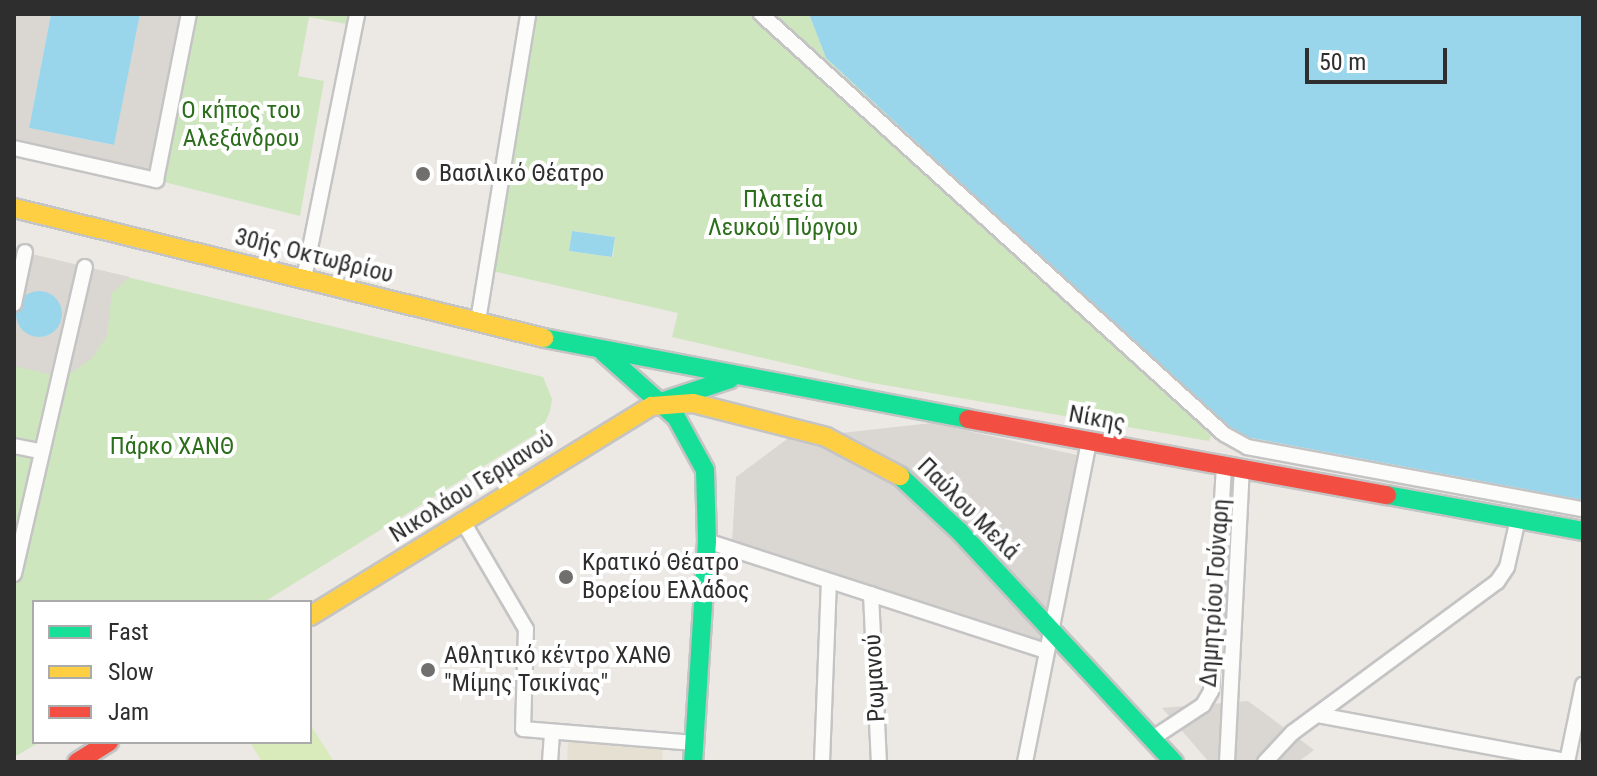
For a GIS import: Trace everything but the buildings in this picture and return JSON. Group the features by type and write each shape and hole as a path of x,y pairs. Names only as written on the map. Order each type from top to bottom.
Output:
{"main road":[{"name":"30ής Οκτωβρίου","path":"14,208 603,352"},
{"name":"Νίκης","path":"603,352 1583,531"},
{"path":"603,352 661,402 690,436 703,461 707,541 693,762"},
{"name":"Νικολάου Γερμανού","path":"312,615 462,520 661,402 741,377"},
{"name":"Παύλου Μελά","path":"661,402 707,406 805,431 879,460 938,509 1174,762"},
{"path":"77,762 106,744"}],"street":[{"path":"14,148 156,180 189,14"},
{"path":"304,278 357,14"},
{"path":"478,321 528,14"},
{"path":"761,14 1224,434 1247,447 1583,509"},
{"path":"14,304 25,252"},
{"path":"14,574 39,451 85,267"},
{"path":"1025,762 1089,442"},
{"path":"14,446 39,451"},
{"name":"Δημητρίου Γούναρη","path":"1153,738 1203,705 1211,691 1233,469"},
{"name":"Δημητρίου Γούναρη","path":"1227,762 1233,469"},
{"path":"1265,762 1274,749 1497,582 1507,567 1518,519"},
{"path":"462,520 526,629 523,729 694,743"},
{"path":"707,541 1046,651"},
{"path":"822,762 829,581"},
{"name":"Ρωμανού","path":"871,594 879,762"},
{"path":"1318,715 1567,762 1583,689"},
{"path":"550,762 552,733"}],"shaded area":[{"path":"14,14 51,14 29,128 113,145 140,14 189,14 156,180 14,148"},
{"path":"14,250 130,277 112,293 107,336 92,358 73,372 57,376 14,366","holes":["30,292 46,292 49,335 35,337"]},
{"path":"932,423 1086,457 1044,660 731,558 736,477 787,439"},
{"path":"1248,701 1314,750 1298,762 1209,762 1162,708"},
{"path":"568,742 663,748 662,762 567,762"}],"green space":[{"name":"Ο κήπος του Αλεξάνδρου","path":"189,14 354,14 352,25 309,17 298,76 324,81 300,216 156,180"},
{"name":"Πλατεία Λευκού Πύργου","path":"533,14 809,14 826,58 1217,420 1209,441 867,382 672,337 678,313 492,271","holes":["572,231 615,237 613,257 569,251"]},
{"name":"Πάρκο ΧΑΝΘ","path":"14,250 543,377 552,399 542,430 267,600 32,600 32,744 37,744 14,757"},
{"path":"312,727 334,762 262,762 251,744 312,744"}],"water":[{"path":"51,14 140,14 114,145 29,128"},
{"path":"809,14 1583,14 1583,500 1241,436 1217,420 826,58"},
{"path":"572,231 615,237 612,257 569,251"},
{"path":"39,291 56,297 62,314 56,331 39,337 22,331 16,314 22,297"}],"traffic: fast":[{"path":"544,338 968,419"},
{"path":"603,352 676,417 705,470 707,541 693,762"},
{"path":"661,402 730,379"},
{"path":"900,476 959,531 1174,762"},
{"path":"1387,495 1583,531"}],"traffic: slow":[{"path":"14,208 544,338"},
{"path":"312,615 652,406 693,403 826,437 900,476"}],"traffic: jam":[{"path":"968,419 1387,495"},
{"path":"77,762 106,744"}],"place":[{"name":"Βασιλικό Θέατρο","path":"423,174"},
{"name":"Κρατικό Θέατρο Βορείου Ελλάδος","path":"566,577"},
{"name":"Αθλητικό κέντρο ΧΑΝΘ \"Μίμης Τσικίνας\"","path":"428,670"}]}
